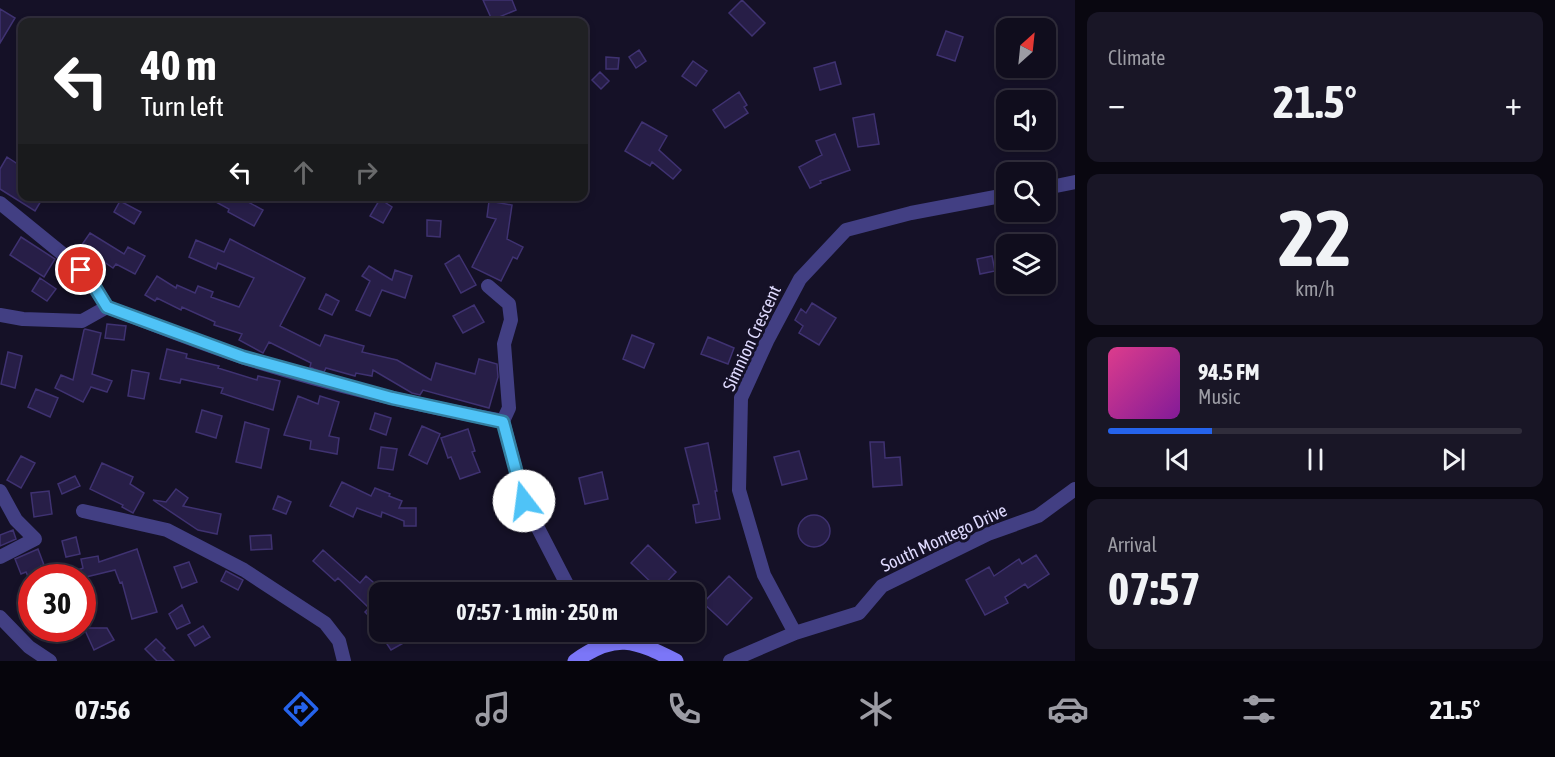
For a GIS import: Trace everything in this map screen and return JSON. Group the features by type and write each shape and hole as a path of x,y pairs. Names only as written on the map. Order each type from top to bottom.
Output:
{"street":[{"path":"1056,186 1075,182"},
{"name":"Simnion Crescent","path":"795,633 764,575 739,490 741,398 767,340 800,279 846,230 911,213 996,197"},
{"path":"0,203 70,260 91,281 107,307 243,357 312,378 503,422"},
{"path":"488,286 509,304 511,320 504,344 509,408 503,422 524,501 566,582"},
{"path":"0,315 22,319 82,321 107,307"},
{"name":"South Montego Drive","path":"730,661 795,633 859,613 882,586 988,534 1038,516 1075,489"},
{"path":"0,491 16,520 35,539 0,557"},
{"path":"83,511 167,530 244,570 325,623 339,641 344,661"},
{"path":"0,617 29,647 50,661"},
{"path":"575,661 598,647 622,640 652,649 676,661"},
{"path":"595,642 598,647"}],"building":[{"path":"483,0 512,0 516,10 491,18"},
{"path":"742,0 765,23 752,36 729,13"},
{"path":"0,9 15,18 0,43"},
{"path":"946,31 963,37 955,61 937,55"},
{"path":"639,50 646,61 636,68 629,57"},
{"path":"606,57 619,58 618,69 606,69"},
{"path":"693,61 707,71 696,86 682,76"},
{"path":"835,62 841,84 820,90 814,68"},
{"path":"600,72 609,81 601,89 592,80"},
{"path":"739,92 747,105 744,107 748,113 725,128 713,110"},
{"path":"874,114 879,144 858,147 853,118"},
{"path":"642,122 667,136 659,150 681,170 673,179 652,162 650,166 625,151"},
{"path":"835,134 850,170 820,181 821,183 810,188 799,167 822,155 816,141"},
{"path":"7,157 18,164 18,200 0,189 0,169"},
{"path":"19,201 41,201 35,211"},
{"path":"120,201 141,212 134,224 114,212"},
{"path":"214,201 246,201 263,210 254,226 228,212 229,209"},
{"path":"379,201 392,207 383,223 370,216"},
{"path":"489,201 512,205 507,239 523,247 517,259 513,257 501,281 472,267 496,219 487,217"},
{"path":"427,220 441,221 440,237 427,236"},
{"path":"90,233 124,254 128,247 145,256 135,274 116,264 113,268 81,246"},
{"path":"21,237 55,259 44,277 10,255"},
{"path":"230,239 305,278 280,326 320,346 325,335 364,346 362,352 397,360 431,380 436,363 475,374 479,359 497,364 498,377 489,408 423,390 420,395 412,393 373,370 372,376 356,373 355,376 326,368 324,372 314,369 310,367 311,363 269,342 263,353 239,340 242,334 214,325 215,322 182,307 181,310 157,298 155,301 145,295 157,276 176,288 177,285 195,293 198,286 213,292 211,297 239,307 254,278 218,263 216,269 189,257 196,240 224,252"},
{"path":"459,255 476,285 461,293 445,264"},
{"path":"992,256 995,271 980,274 977,259"},
{"path":"369,266 392,280 395,270 412,276 405,298 382,290 370,316 356,310 370,281 362,276"},
{"path":"40,278 56,289 47,301 32,291"},
{"path":"326,294 339,301 332,315 319,309"},
{"path":"812,303 836,318 819,345 799,333 803,326 795,320 801,309 806,313"},
{"path":"474,305 484,322 463,333 453,316"},
{"path":"107,324 126,326 124,340 105,338"},
{"path":"85,329 101,333 92,374 112,381 107,392 91,387 83,402 55,388 61,375 73,380"},
{"path":"632,335 654,344 644,368 623,359"},
{"path":"708,337 734,348 728,364 701,354"},
{"path":"167,349 187,354 186,358 219,366 218,368 257,380 258,376 280,381 273,410 221,393 223,388 181,379 180,383 160,379"},
{"path":"8,352 22,356 15,388 1,384"},
{"path":"132,370 149,373 144,399 128,396"},
{"path":"36,389 58,398 50,417 28,407"},
{"path":"298,396 318,404 320,396 339,402 329,436 339,438 337,454 310,449 311,441 284,435"},
{"path":"202,410 222,416 216,438 196,432"},
{"path":"375,413 391,418 386,435 370,429"},
{"path":"245,422 269,429 261,468 236,462"},
{"path":"422,426 440,434 427,464 409,455"},
{"path":"468,429 475,451 472,452 480,472 460,479 451,457 448,458 441,438"},
{"path":"870,442 884,442 885,458 900,457 902,485 873,487"},
{"path":"708,443 720,519 696,523 693,505 699,504 685,448"},
{"path":"381,447 397,449 393,470 378,468"},
{"path":"799,451 807,479 782,485 774,457"},
{"path":"21,456 35,463 21,488 7,480"},
{"path":"102,463 133,477 130,484 144,493 133,513 122,507 123,505 90,489"},
{"path":"602,472 608,499 585,504 579,478"},
{"path":"75,476 80,486 62,494 58,484"},
{"path":"342,482 371,496 375,488 390,494 389,496 402,501 399,508 416,508 416,526 404,526 404,521 382,512 381,517 357,508 353,517 330,506"},
{"path":"176,489 188,498 183,506 221,514 217,534 198,530 153,500 166,502"},
{"path":"49,491 52,514 34,517 31,493"},
{"path":"278,496 291,502 286,514 273,509"},
{"path":"814,515 825,520 830,531 825,542 814,547 803,542 798,531 803,520"},
{"path":"13,530 16,539 0,546 0,535"},
{"path":"271,535 272,549 251,550 250,536"},
{"path":"76,537 80,554 66,557 62,541"},
{"path":"648,545 676,572 667,582 651,582 631,563"},
{"path":"38,549 44,564 18,564 18,566 15,559"},
{"path":"137,549 157,612 132,619 122,582 120,583 115,570 96,575 96,564 82,564 81,559 98,556 99,562"},
{"path":"323,550 360,583 366,576 373,582 369,582 369,608 338,578 335,581 313,561"},
{"path":"1036,555 1049,574 1028,588 1025,584 1005,597 1008,603 985,615 966,580 989,567 994,576 1019,559 1022,564"},
{"path":"189,562 197,582 182,588 174,567"},
{"path":"226,571 243,580 238,590 221,581"},
{"path":"729,576 752,598 727,625 705,605 705,601"},
{"path":"182,605 190,623 177,629 169,614"},
{"path":"203,626 210,637 195,646 188,635"},
{"path":"96,628 107,628 114,640 94,650 90,642 96,642"},
{"path":"156,639 174,661 157,661 145,649"},
{"path":"386,642 405,642 391,650"}],"route":[{"path":"81,270 91,281 107,307 243,357 312,378 392,398 503,422 524,501"}]}
